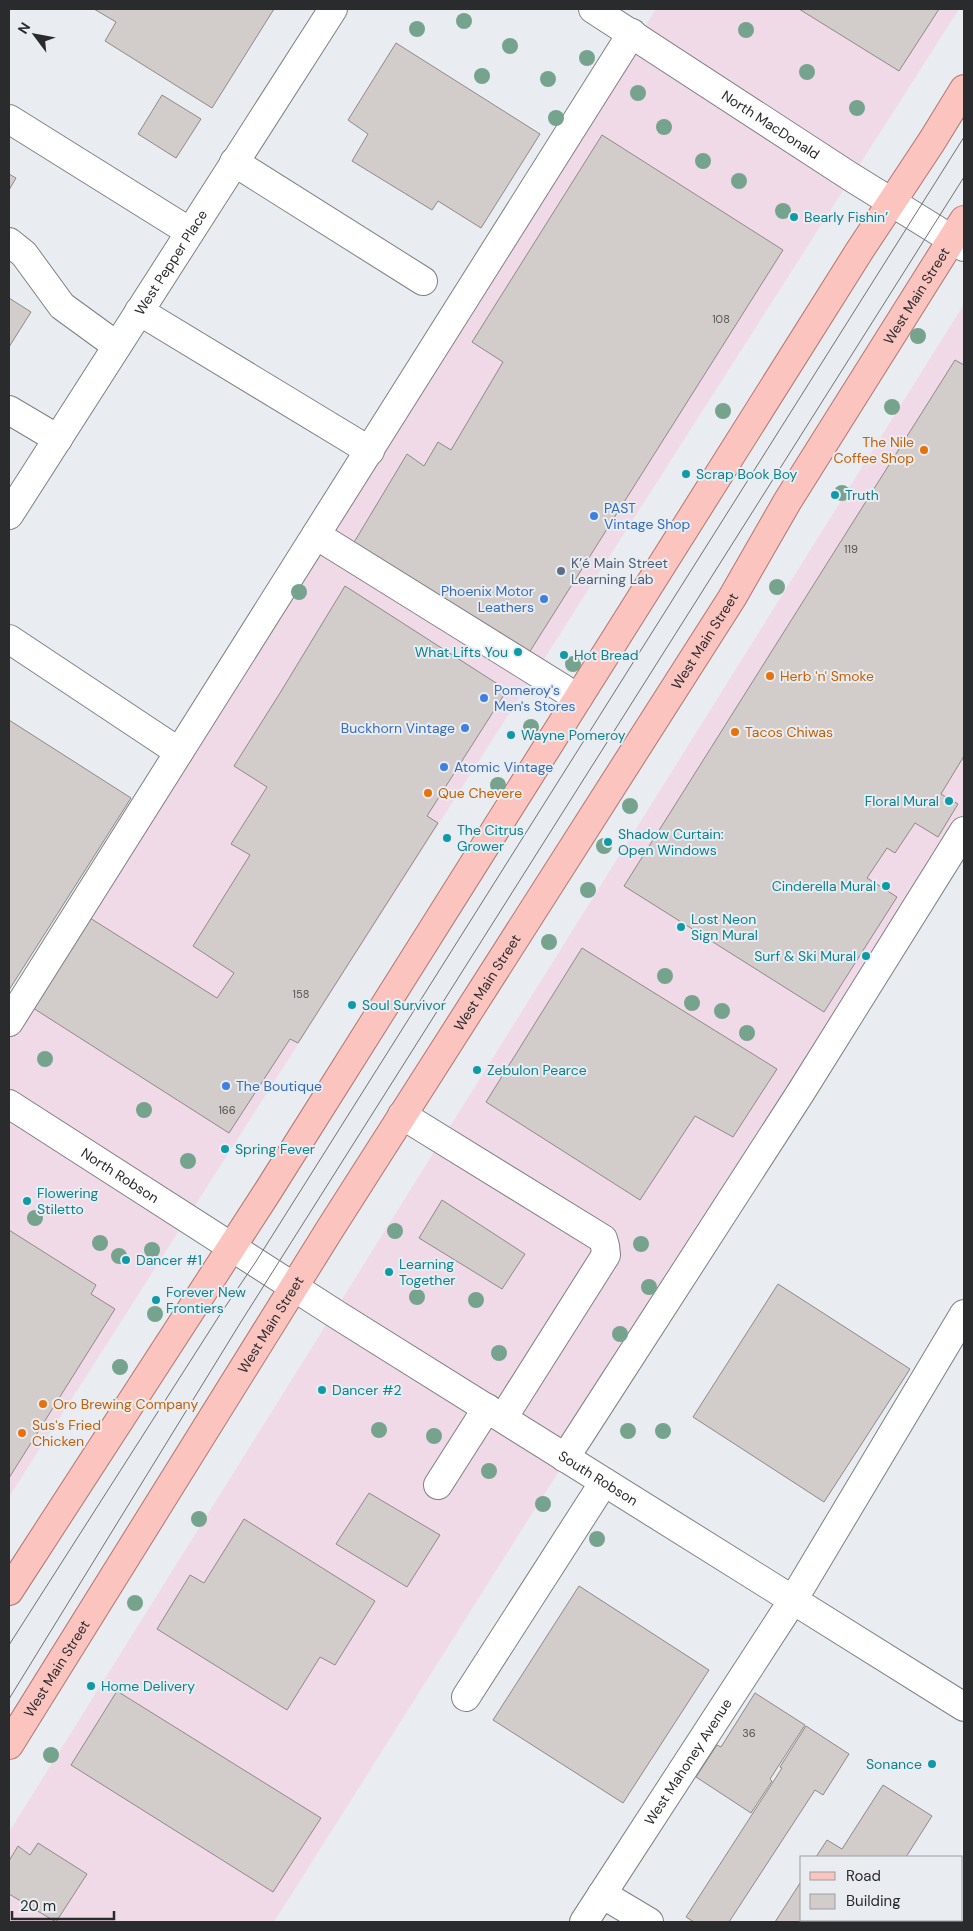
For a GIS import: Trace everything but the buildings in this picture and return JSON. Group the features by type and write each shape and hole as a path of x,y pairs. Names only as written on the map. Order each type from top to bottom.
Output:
{"main road":[{"path":"9,1591 232,1248 964,89"},
{"name":"West Main Street","path":"9,1745 402,1115 721,614 787,502 960,235"}],"street":[{"name":"West Pepper Place","path":"9,515 333,9"},
{"name":"North MacDonald","path":"593,9 892,202 960,235"},
{"path":"9,1022 632,33"},
{"path":"9,119 190,232"},
{"path":"234,162 423,281"},
{"path":"9,242 24,254 62,306 117,346"},
{"path":"139,311 370,451"},
{"path":"9,410 58,438"},
{"path":"316,535 578,698"},
{"path":"9,639 178,752"},
{"path":"565,1458 811,1076 964,831"},
{"name":"North Robson","path":"9,1104 232,1248"},
{"path":"402,1115 603,1240 606,1246 606,1255 495,1413 438,1485"},
{"name":"South Robson","path":"232,1248 964,1707"},
{"name":"West Mahoney Avenue","path":"584,1922 793,1600 964,1314"},
{"path":"466,1697 604,1482"},
{"path":"602,1894 650,1922"}],"shaded area":[{"path":"656,9 959,9 9,1497 9,1002 386,440"},
{"path":"964,304 964,830 274,1922 9,1922 9,1832"}],"tram line":[{"path":"9,1645 221,1313 255,1263 964,137"},
{"path":"9,1699 239,1325 964,177"}],"place":[{"name":"Bearly Fishin’","path":"794,217"},
{"name":"The Nile Coffee Shop","path":"924,450"},
{"name":"Scrap Book Boy","path":"686,474"},
{"name":"Truth","path":"835,495"},
{"name":"PAST Vintage Shop","path":"594,516"},
{"name":"K’é Main Street Learning Lab","path":"561,571"},
{"name":"Phoenix Motor Leathers","path":"544,599"},
{"name":"What Lifts You","path":"518,652"},
{"name":"Hot Bread","path":"564,655"},
{"name":"Herb 'n' Smoke","path":"770,676"},
{"name":"Pomeroy's Men's Stores","path":"484,698"},
{"name":"Buckhorn Vintage","path":"465,728"},
{"name":"Tacos Chiwas","path":"735,732"},
{"name":"Wayne Pomeroy","path":"511,735"},
{"name":"Atomic Vintage","path":"444,767"},
{"name":"Que Chevere","path":"428,793"},
{"name":"Floral Mural","path":"949,801"},
{"name":"The Citrus Grower","path":"447,838"},
{"name":"Shadow Curtain: Open Windows","path":"608,842"},
{"name":"Cinderella Mural","path":"886,886"},
{"name":"Lost Neon Sign Mural","path":"681,927"},
{"name":"Surf & Ski Mural","path":"866,956"},
{"name":"Soul Survivor","path":"352,1005"},
{"name":"Zebulon Pearce","path":"477,1070"},
{"name":"The Boutique","path":"226,1086"},
{"name":"Spring Fever","path":"225,1149"},
{"name":"Flowering Stiletto","path":"27,1201"},
{"name":"Dancer #1","path":"126,1260"},
{"name":"Learning Together","path":"389,1272"},
{"name":"Forever New Frontiers","path":"156,1300"},
{"name":"Dancer #2","path":"322,1390"},
{"name":"Oro Brewing Company","path":"43,1404"},
{"name":"Sus's Fried Chicken","path":"22,1433"},
{"name":"Home Delivery","path":"91,1686"},
{"name":"Sonance","path":"932,1764"}]}
